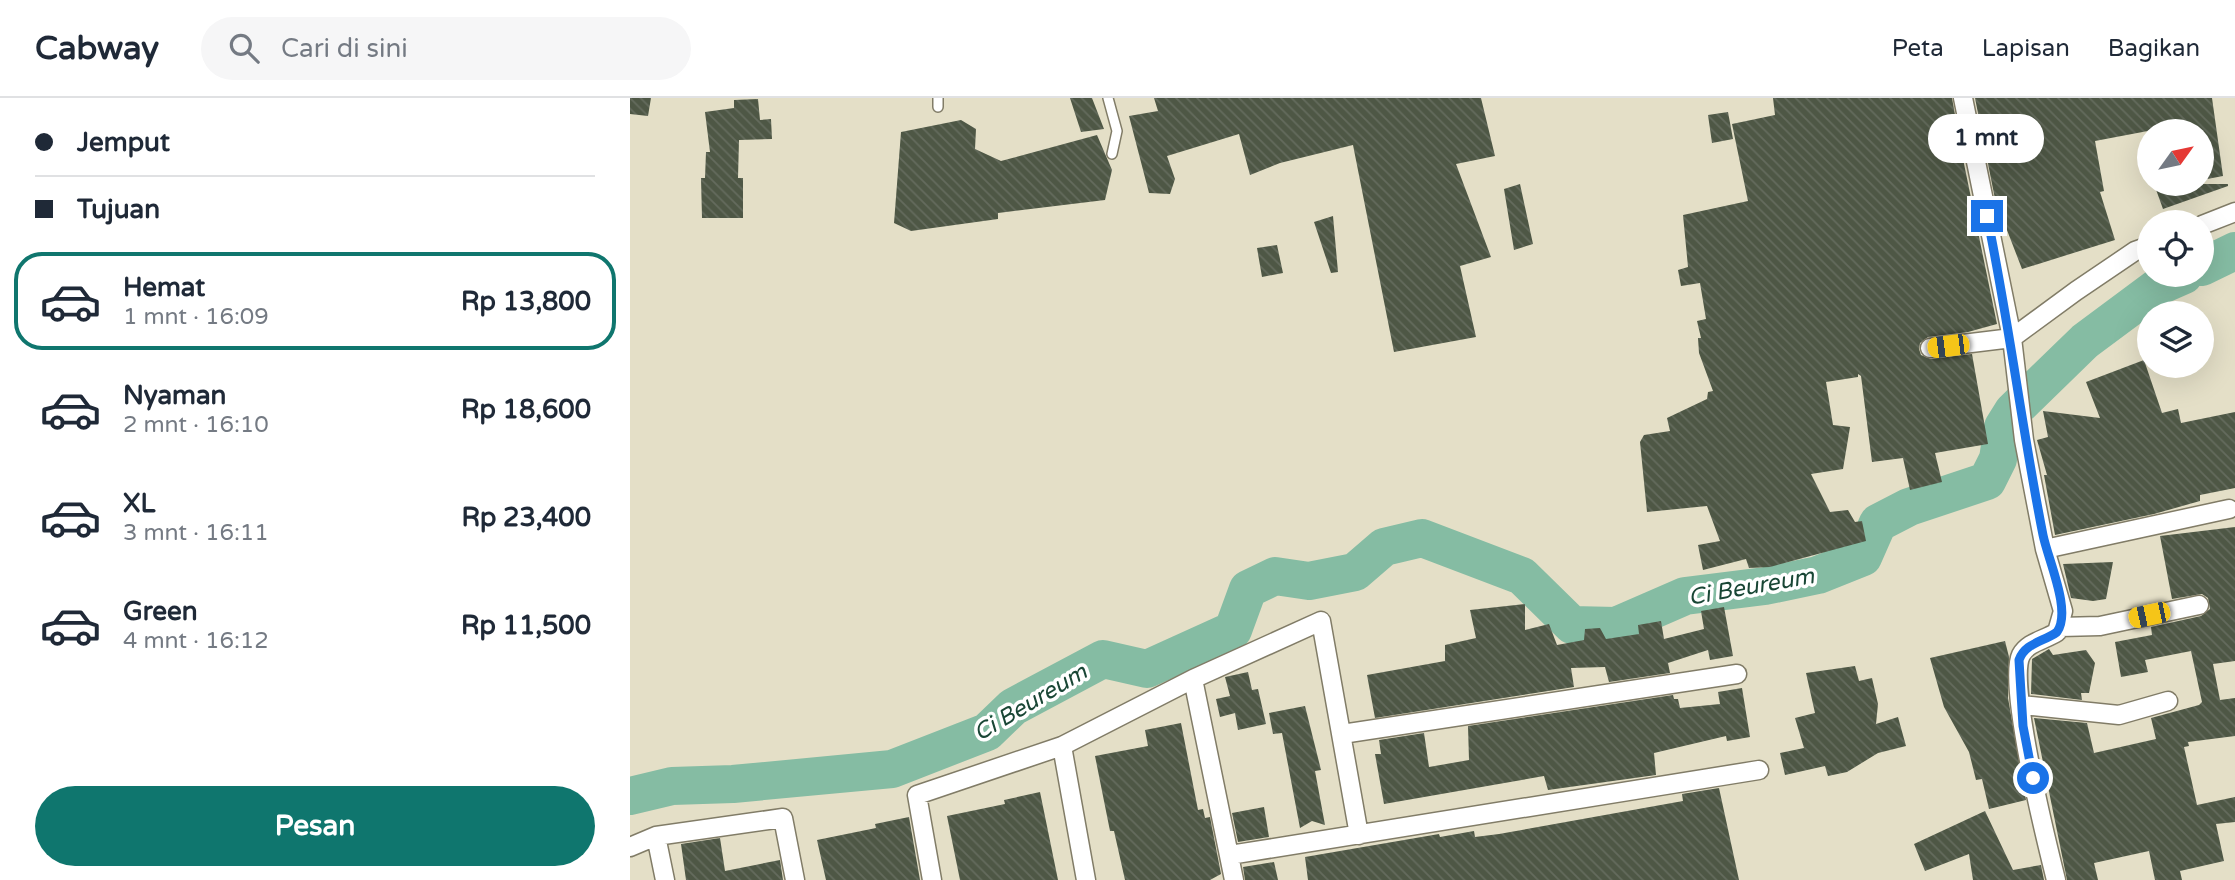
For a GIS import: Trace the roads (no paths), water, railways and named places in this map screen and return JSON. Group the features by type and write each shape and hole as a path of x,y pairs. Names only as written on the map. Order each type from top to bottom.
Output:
{"street":[{"path":"1963,98 2012,338 2024,440 2045,549 2063,611 2060,627"},
{"path":"2214,220 2235,212"},
{"path":"1930,348 2012,338 2137,250"},
{"path":"2045,549 2230,509"},
{"path":"2056,880 2038,805 2022,705 2018,668 2021,654 2060,627 2100,626 2199,605"},
{"path":"932,880 917,795 1062,746 1193,679 1321,621 1359,835"},
{"path":"1342,734 1737,674"},
{"path":"1193,679 1234,880"},
{"path":"2022,705 2119,715 2168,701"},
{"path":"1062,746 1086,880"},
{"path":"1230,855 1759,770"},
{"path":"630,847 656,836 783,818 794,880"},
{"path":"656,836 665,880"}],"lane":[{"path":"1108,98 1117,131 1112,154"}],"waterway":[{"name":"Ci Beureum","path":"2214,261 2235,251"},
{"name":"Ci Beureum","path":"630,796 672,786 733,784 892,769 987,732 1013,707 1103,659 1147,669 1233,630 1248,589 1275,576 1309,581 1355,572 1384,547 1422,538 1522,576 1572,625 1616,626 1685,596 1765,586 1818,575 1863,557 1878,523 1909,507 1987,481 1998,459 2003,427 2013,411 2085,341 2158,287"}]}
